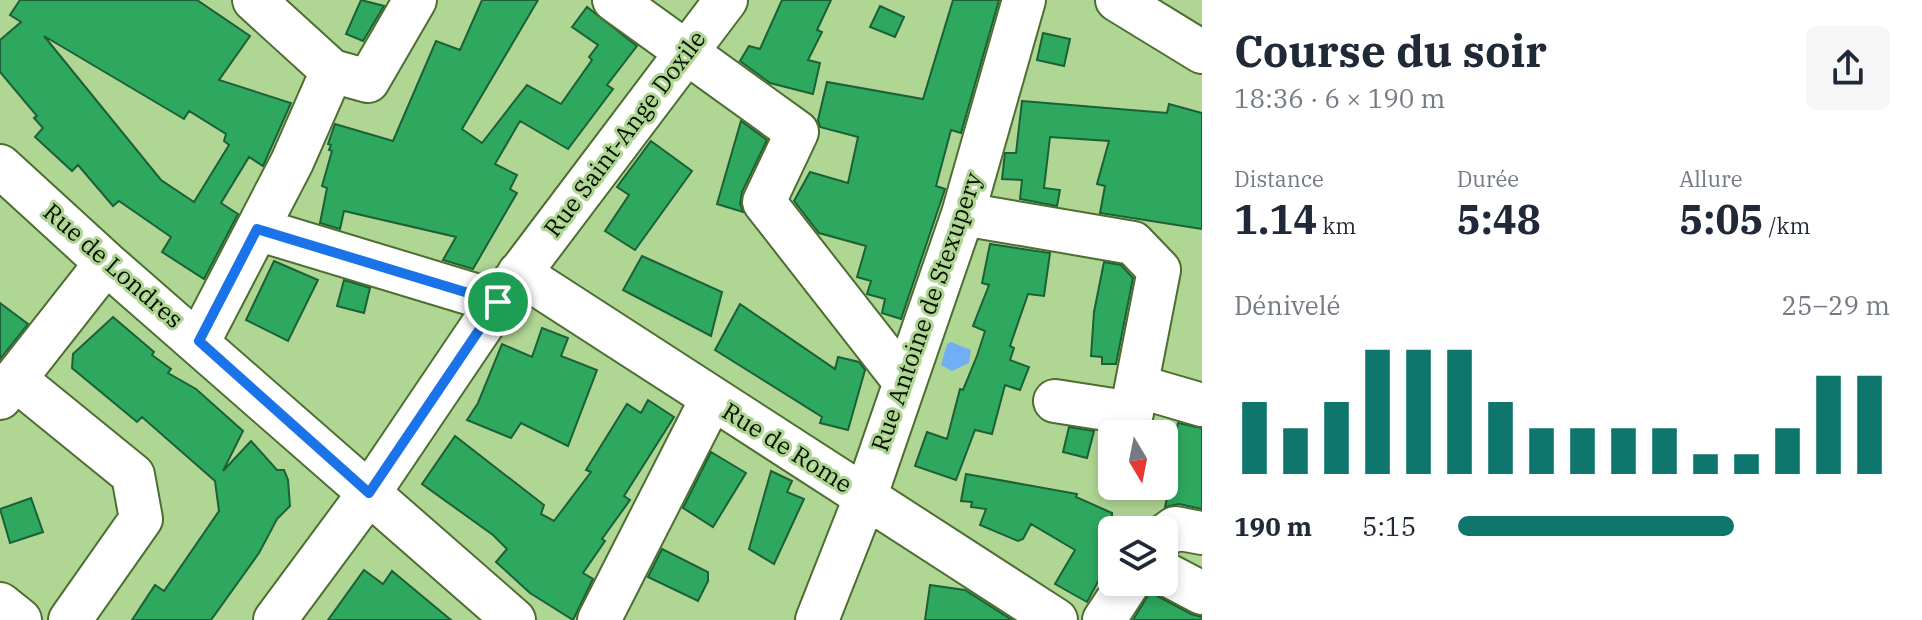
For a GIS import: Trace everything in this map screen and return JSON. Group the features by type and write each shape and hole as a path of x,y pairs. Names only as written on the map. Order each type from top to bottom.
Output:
{"street":[{"path":"254,0 290,16 332,71 368,81 415,0"},
{"path":"614,0 797,132 764,202 904,381"},
{"name":"Rue Saint-Ange Doxile","path":"275,620 369,493 509,288 726,0"},
{"name":"Rue Antoine de Stexupery","path":"817,620 865,498 963,214 1024,0"},
{"path":"1117,0 1202,52"},
{"path":"199,341 292,162 332,71"},
{"name":"Rue de Londres","path":"0,166 106,263 199,341 514,620"},
{"path":"963,214 1133,243 1159,270 1132,411"},
{"name":"Rue de Rome","path":"257,229 509,288 711,400 865,498 1011,607 1056,620"},
{"path":"70,620 141,519 133,475 7,388 106,263"},
{"path":"599,620 711,400"},
{"path":"1055,401 1132,411 1202,405"},
{"path":"1178,529 1202,533"},
{"path":"1178,580 1202,593"},
{"path":"1104,620 1120,596"},
{"path":"0,604 20,620"}],"water":[{"path":"951,342 971,350 969,363 952,371 941,365 947,344"}],"building":[{"path":"20,0 197,0 250,36 219,80 291,103 263,166 249,157 221,203 238,214 204,279 162,252 171,237 119,201 113,206 78,165 72,171 35,137 43,128 34,118 37,116 0,72 0,40 21,22 10,15","holes":["44,36 184,119 189,111 226,134 224,141 229,145 194,202 161,180"]},
{"path":"361,0 384,6 363,41 346,34"},
{"path":"482,0 538,0 462,129 482,143 527,85 561,104 592,60 589,57 598,45 572,27 587,7 637,46 607,85 613,89 568,149 520,121 495,164 517,175 510,189 517,193 473,269 443,260 456,237 344,211 340,229 320,223 327,188 322,186 332,151 328,144 335,124 393,141 436,41 460,50"},
{"path":"782,0 831,0 817,30 822,32 808,60 820,63 813,94 770,83 740,61 749,46 760,49"},
{"path":"953,0 999,0 961,133 951,130 936,186 945,189 901,319 882,313 885,299 867,294 871,281 857,277 866,246 819,233 794,201 810,172 848,183 858,137 820,127 818,120 827,82 923,99"},
{"path":"880,6 904,17 895,37 870,27"},
{"path":"1043,33 1070,39 1064,66 1037,60"},
{"path":"1022,101 1167,113 1169,104 1202,113 1202,229 1100,213 1105,186 1097,184 1109,141 1050,137 1044,188 1060,190 1057,206 1020,199 1022,180 1002,179 1005,153 1016,153"},
{"path":"741,121 767,140 742,192 740,204 743,212 717,204"},
{"path":"651,141 692,171 635,250 605,231 629,195 617,187"},
{"path":"990,244 1050,253 1044,296 1028,294 1010,346 1014,348 1010,360 1029,367 1020,390 1005,385 992,434 975,430 956,480 915,466 927,432 947,439 960,389 963,390 977,356 985,331 973,326 989,285 982,283"},
{"path":"642,256 722,292 711,336 623,290"},
{"path":"274,261 318,280 288,341 246,320"},
{"path":"1104,262 1121,265 1133,278 1116,364 1102,364 1102,357 1091,356 1094,312"},
{"path":"344,280 370,288 364,313 337,306"},
{"path":"0,303 28,324 0,359"},
{"path":"740,304 835,369 838,357 859,362 865,370 848,430 820,423 822,417 715,350"},
{"path":"113,317 171,369 168,373 196,389 243,431 223,471 251,441 277,470 284,470 288,480 290,506 277,519 259,553 211,620 132,620 155,585 164,591 219,511 215,481 142,417 137,422 72,368 73,354"},
{"path":"542,328 568,338 561,356 597,370 568,446 521,423 511,438 467,420 478,403 502,344 532,357"},
{"path":"648,400 674,417 624,496 630,500 602,539 605,541 583,573 593,579 573,620 530,593 496,562 507,549 493,535 422,484 455,436 544,505 541,514 554,521 591,472 586,470 627,404 641,413"},
{"path":"1178,423 1202,428 1202,509 1179,504 1165,507 1167,500 1178,500"},
{"path":"1069,427 1094,431 1087,458 1063,452"},
{"path":"711,452 746,473 713,527 683,508"},
{"path":"771,471 792,481 787,492 804,499 774,564 749,549"},
{"path":"966,474 1077,494 1076,497 1112,513 1112,516 1098,516 1098,582 1087,602 1055,584 1075,550 1031,524 1023,539 1018,541 980,525 986,509 971,507 972,502 961,501"},
{"path":"31,498 43,532 10,543 0,509"},
{"path":"662,549 708,572 708,581 698,601 648,577"},
{"path":"364,570 383,584 392,571 451,620 328,620"},
{"path":"930,585 965,590 1012,620 925,620"},
{"path":"1148,596 1157,596 1202,617 1202,620 1133,620"}],"route":[{"path":"257,229 498,302 369,493 199,341 257,229"}]}
